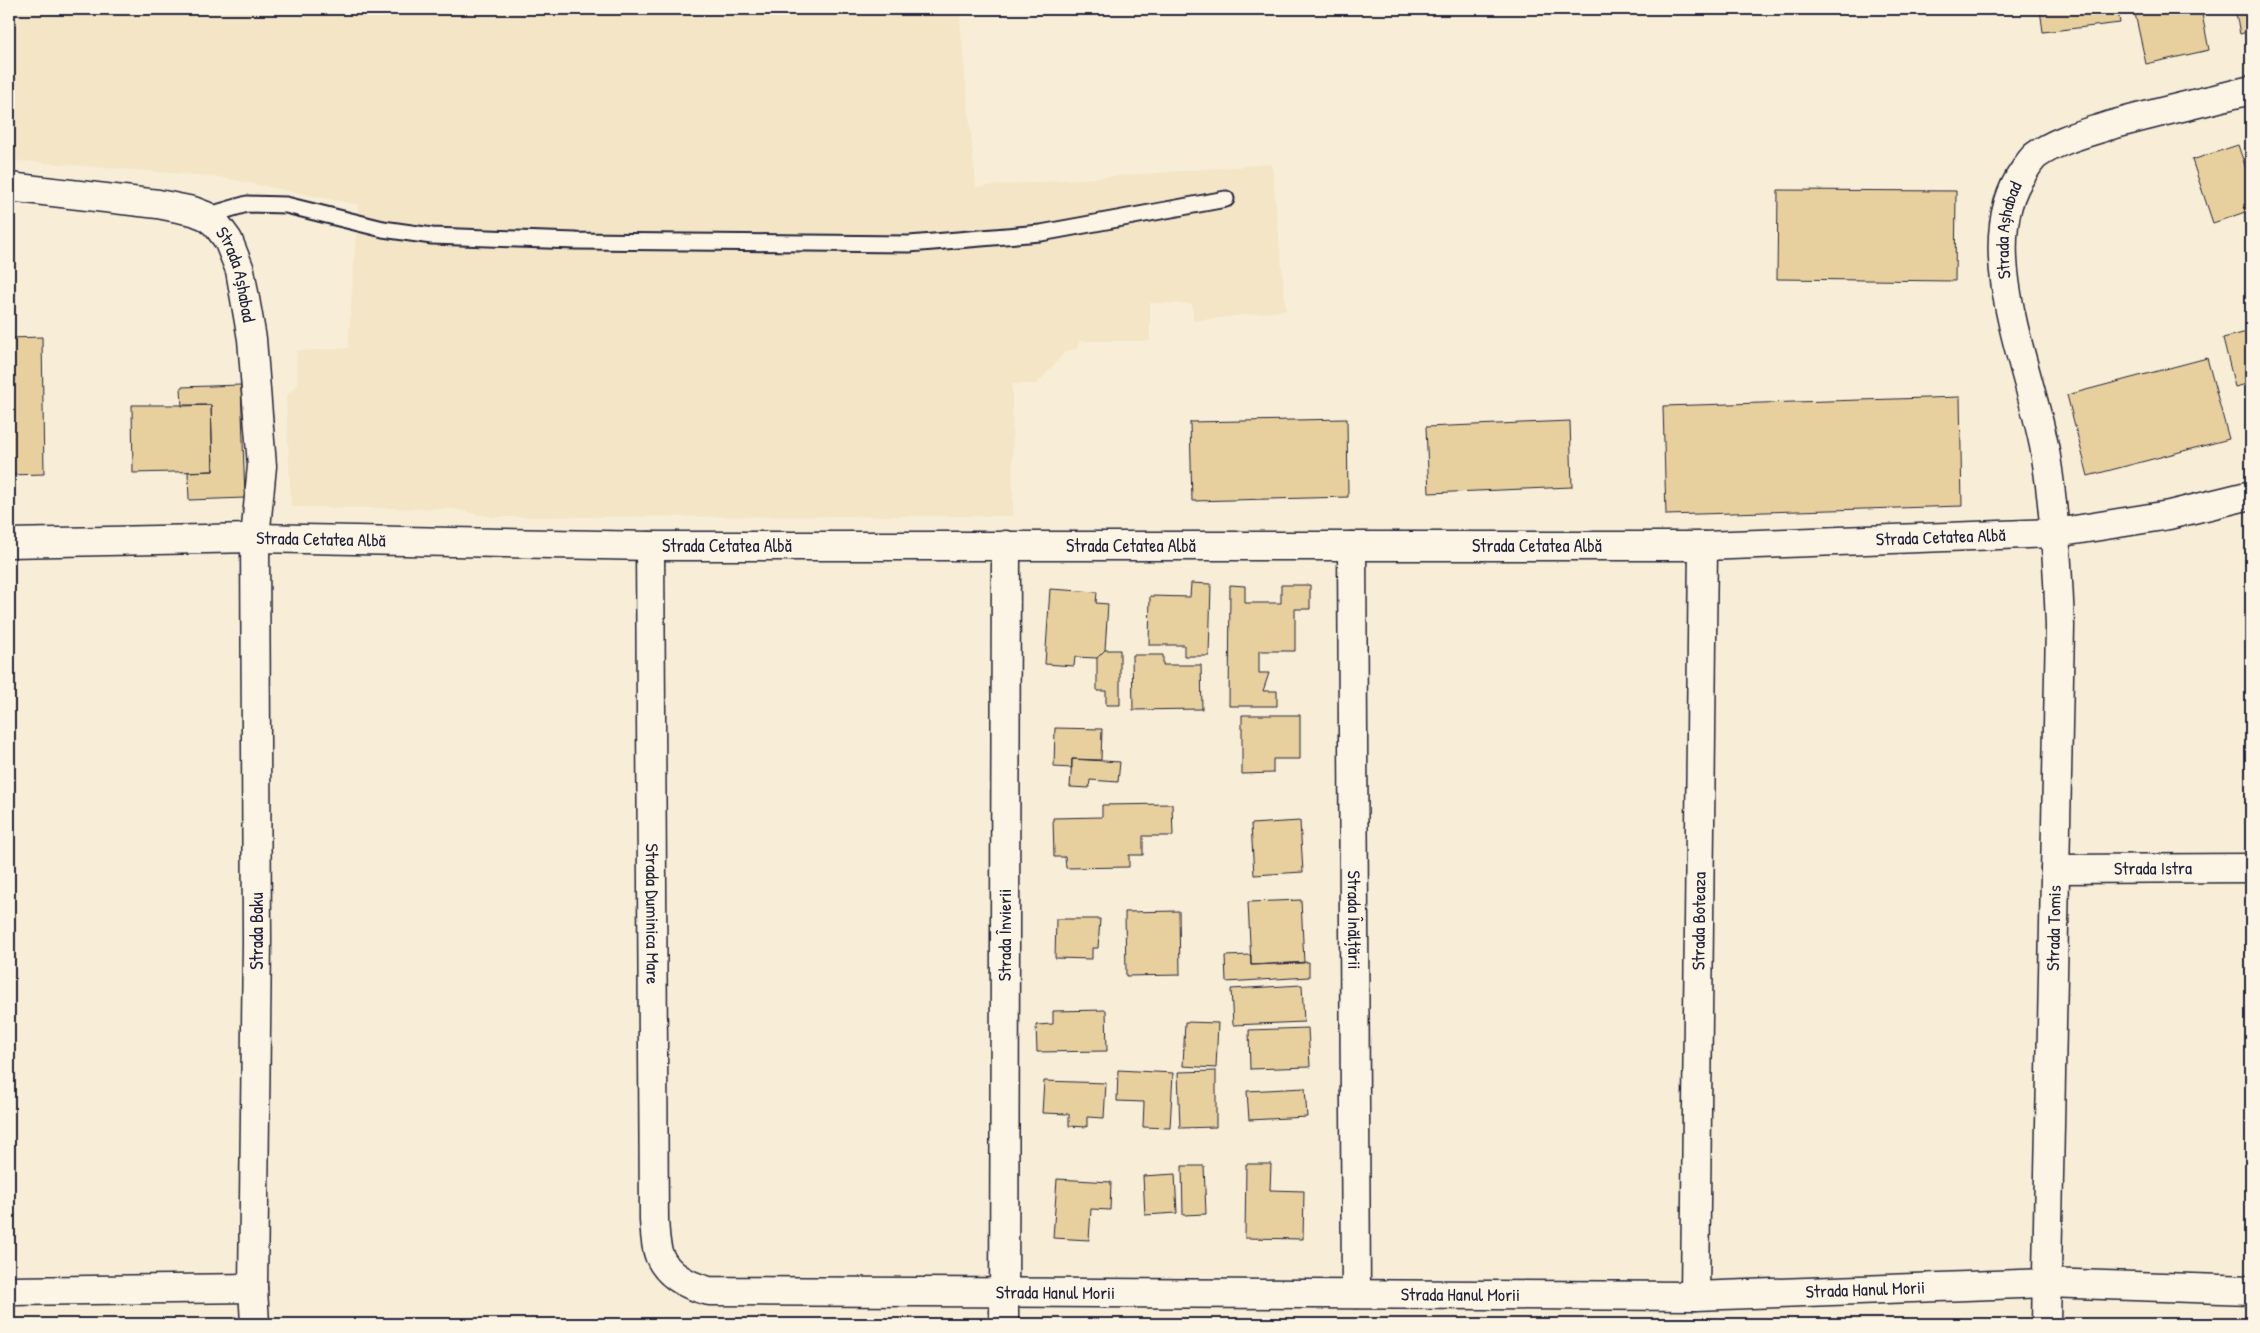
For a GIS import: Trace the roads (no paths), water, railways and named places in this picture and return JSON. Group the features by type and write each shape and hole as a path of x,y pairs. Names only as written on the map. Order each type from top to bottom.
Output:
{"street":[{"name":"Strada Așhabad","path":"2056,533 2046,455 2008,303 2004,257 2005,220 2014,185 2034,157 2064,139 2140,117 2251,90"},
{"name":"Strada Așhabad","path":"9,187 182,208 206,216 217,225 228,240 240,270 252,339 262,466 255,538"},
{"name":"Strada Cetatea Albă","path":"9,543 255,538 650,546 1703,546 2056,533 2169,514 2251,495"},
{"name":"Strada Tomis","path":"2046,1324 2060,626 2056,533"},
{"name":"Strada Baku","path":"255,538 257,941 253,1288 255,1324"},
{"name":"Strada Învierii","path":"1004,1324 1006,545"},
{"name":"Strada Duminica Mare","path":"650,546 654,1220 660,1256 674,1276"},
{"name":"Strada Înălțării","path":"1352,546 1356,1294"},
{"name":"Strada Boteaza","path":"1696,1296 1703,546"},
{"name":"Strada Istra","path":"2055,869 2251,868"},
{"name":"Strada Hanul Morii","path":"674,1276 690,1286 709,1291 1004,1294 1696,1296 2046,1283 2251,1290"},
{"path":"9,1291 253,1288"}],"lane":[{"path":"206,216 247,204 286,206 383,229 432,236 576,241 909,244 1041,233 1226,199"}]}
